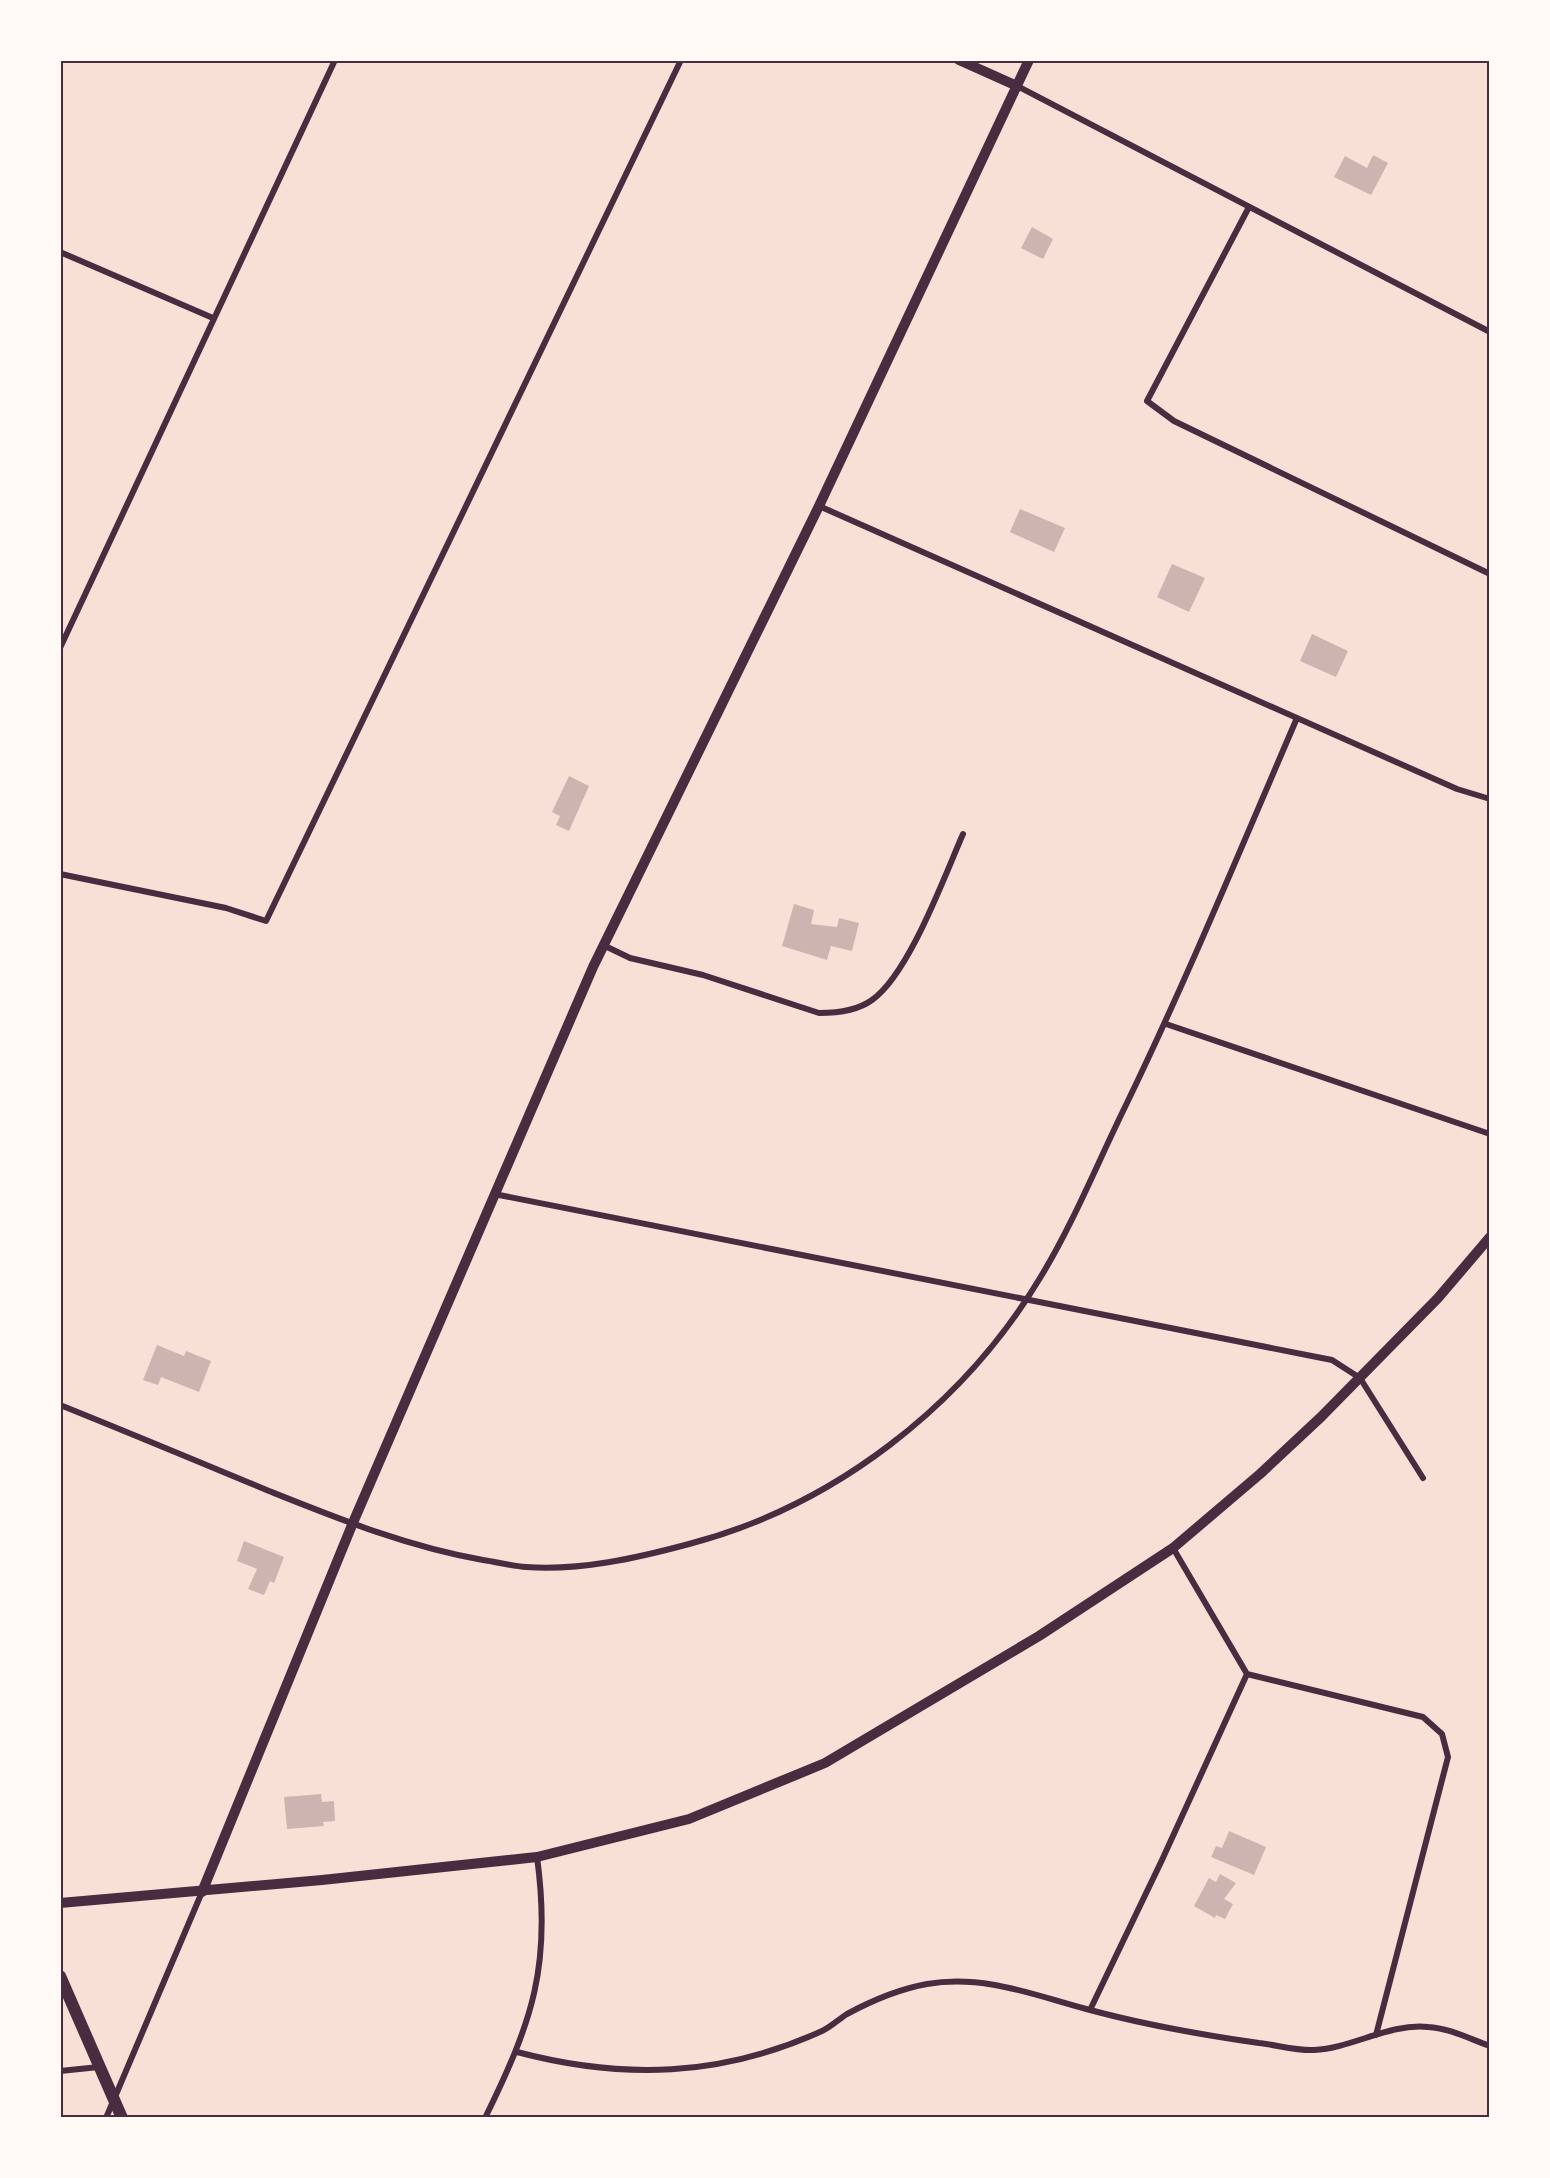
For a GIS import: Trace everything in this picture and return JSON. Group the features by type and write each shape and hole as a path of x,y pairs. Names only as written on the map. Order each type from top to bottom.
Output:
{"main road":[{"path":"60,1976 122,2118"}],"street":[{"path":"60,648 335,60"},
{"path":"60,874 226,908 266,921 681,60"},
{"path":"959,60 1017,86 1490,332"},
{"path":"106,2118 202,1892 352,1525 603,945 819,506 1029,60"},
{"path":"1249,207 1147,401 1174,421 1490,574"},
{"path":"60,252 213,318"},
{"path":"819,506 1457,789 1490,799"},
{"path":"60,1405 352,1525 421,1546 526,1567 600,1562 652,1554 713,1538 772,1515 828,1486 881,1452 930,1412 975,1367 1042,1275 1166,1024 1297,718"},
{"path":"603,945 630,958 703,975 819,1012 837,1013 860,1006 884,989 909,952 963,834"},
{"path":"1166,1024 1490,1134"},
{"path":"494,1194 1332,1360 1360,1378 1423,1478"},
{"path":"60,1903 504,1863 537,1857 689,1820 825,1763 1040,1636 1173,1548 1260,1474 1360,1378 1438,1298 1490,1238"},
{"path":"1173,1548 1247,1674 1423,1717 1442,1734 1448,1757 1376,2035"},
{"path":"1090,2010 1247,1674"},
{"path":"485,2118 517,2052 535,1997 541,1963 542,1892 537,1857"},
{"path":"517,2052 601,2069 645,2072 720,2064 773,2051 825,2030 844,2016 885,1995 929,1984 951,1982 997,1984 1174,2031 1314,2050 1426,2026 1445,2029 1490,2046"},
{"path":"60,2071 99,2067"}],"building":[{"path":"1373,155 1388,163 1371,195 1334,177 1345,156 1367,168"},
{"path":"1032,227 1053,239 1043,259 1021,248"},
{"path":"1020,509 1065,528 1054,552 1010,532"},
{"path":"1172,564 1205,578 1189,612 1157,597"},
{"path":"1312,634 1348,651 1336,677 1300,661"},
{"path":"569,776 589,786 569,831 556,825 560,816 552,812"},
{"path":"794,904 814,910 811,924 837,927 839,918 859,923 852,951 831,946 827,960 782,946"},
{"path":"157,1345 184,1356 186,1351 211,1361 199,1392 161,1377 158,1385 143,1380"},
{"path":"244,1541 284,1557 274,1583 270,1581 264,1595 248,1589 257,1569 237,1561"},
{"path":"321,1794 322,1802 334,1801 335,1821 323,1822 324,1826 287,1829 284,1797"},
{"path":"1229,1831 1266,1847 1254,1875 1211,1857 1216,1846 1222,1848"},
{"path":"1220,1874 1236,1883 1224,1899 1233,1904 1225,1919 1216,1915 1215,1918 1194,1906 1209,1878 1216,1882"}]}
